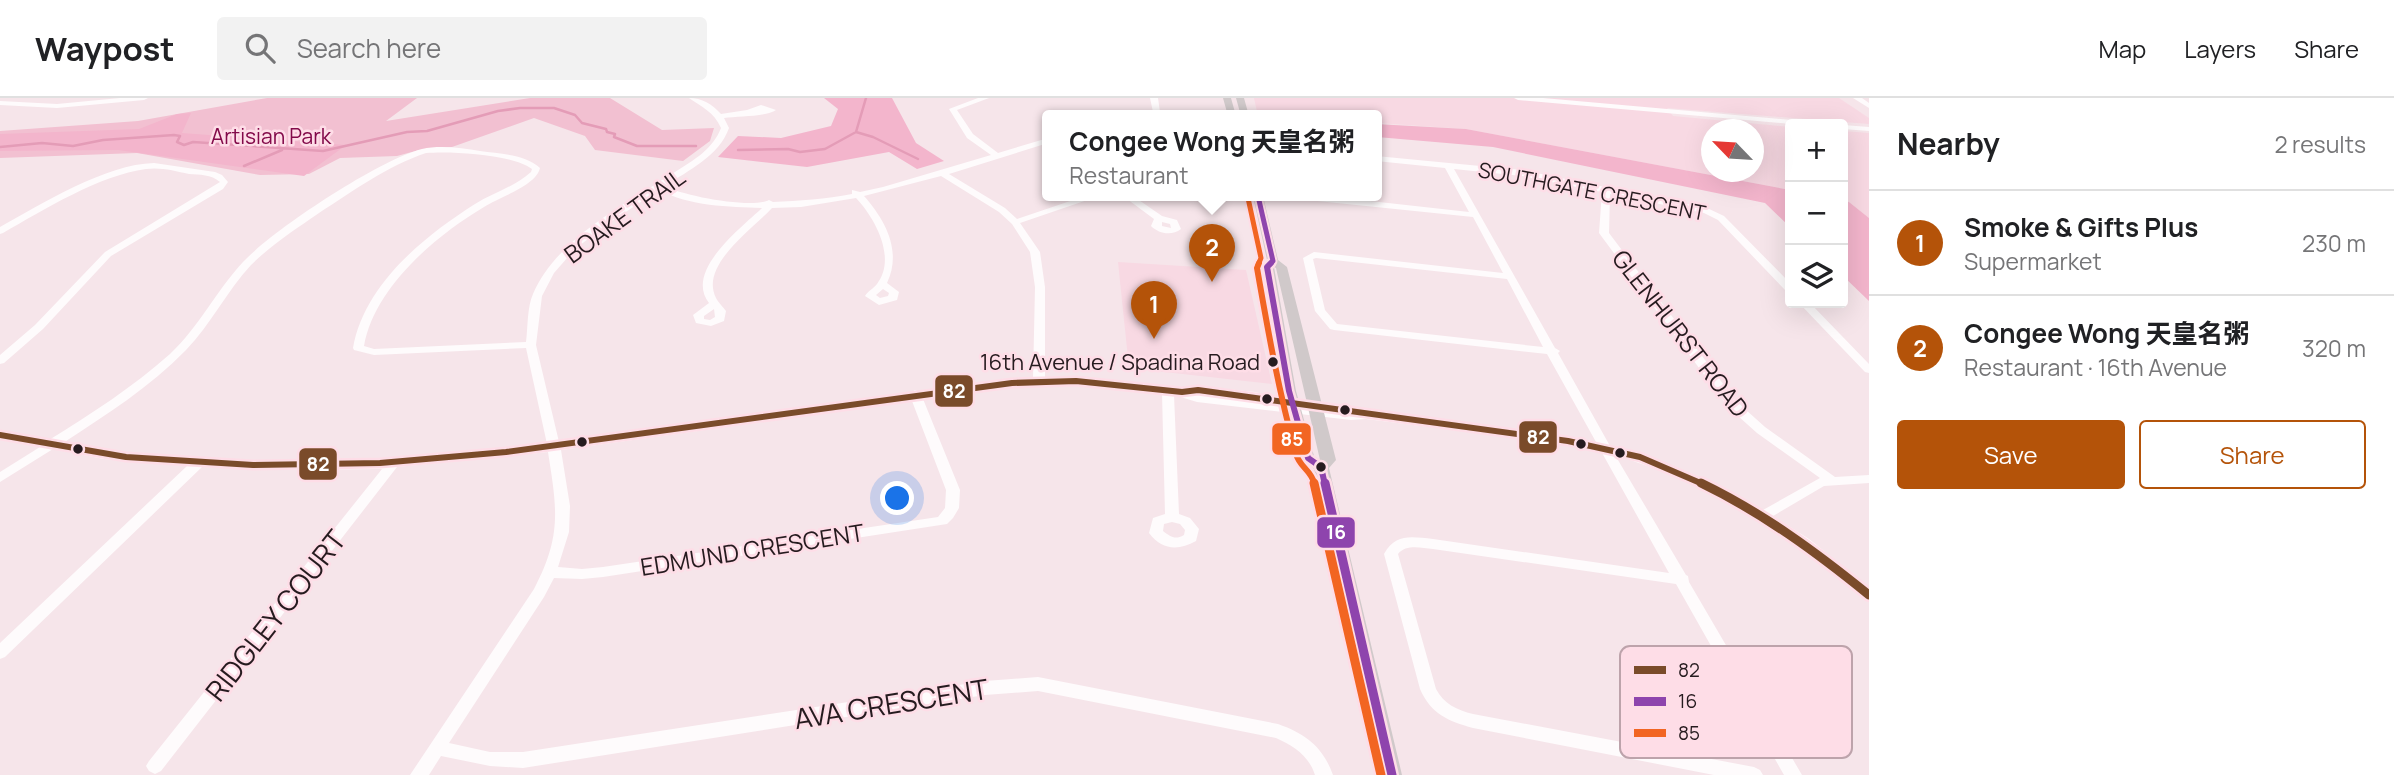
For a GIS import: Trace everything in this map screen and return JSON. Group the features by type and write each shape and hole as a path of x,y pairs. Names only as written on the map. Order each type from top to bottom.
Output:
{"main road":[{"path":"1259,201 1273,261 1281,267 1317,408 1329,460 1321,467"},
{"path":"1273,261 1267,267 1294,405 1308,458 1321,467 1392,775"}],"street":[{"path":"0,103 65,106 144,98"},
{"path":"693,98 713,108 721,116 749,112"},
{"path":"985,98 957,106 953,108 953,112 970,136 996,155"},
{"path":"1518,98 1785,121"},
{"path":"1857,98 1869,106"},
{"name":"BOAKE TRAIL","path":"419,775 539,593 550,572 562,532 563,506 554,447 531,345 537,296 560,260 586,236 717,146 725,128 721,116"},
{"path":"1848,127 1869,129"},
{"path":"659,186 667,192 699,200 738,205 804,205 857,194 1042,142"},
{"path":"0,478 114,404 177,353 198,331 248,263 269,244 393,163 423,151 526,161 536,167 535,173 478,206 416,254 385,289 364,322 358,348 374,352 452,351 531,345"},
{"name":"SOUTHGATE CRESCENT","path":"1382,158 1522,173 1715,214 1785,284"},
{"path":"1448,165 1554,351 1605,448 1720,646"},
{"path":"0,230 110,176 133,168 155,166 191,171 218,176 224,182 220,187 108,254 39,327 0,361"},
{"path":"938,172 989,200 1014,222 1035,252 1039,268 1040,381"},
{"name":"GLENHURST ROAD","path":"1606,191 1604,233 1732,404 1760,430 1830,480"},
{"path":"857,194 890,251 890,261 882,284"},
{"path":"1014,222 1079,201"},
{"path":"1134,201 1159,218"},
{"path":"1345,201 1475,215"},
{"path":"714,305 708,276 713,265 722,250 769,204"},
{"path":"1511,277 1332,256 1314,255 1308,258 1320,312 1334,327 1554,351"},
{"path":"1809,308 1869,370"},
{"path":"0,435 127,458 276,466 393,464 554,447 915,394 1040,381 1076,381 1168,390 1197,398 1294,405 1579,442 1605,448 1711,486 1764,515 1805,541 1869,595"},
{"path":"1168,390 1172,517"},
{"name":"EDMUND CRESCENT","path":"550,572 603,572 942,521 950,515 954,503 953,490 915,394"},
{"path":"0,653 198,463"},
{"name":"RIDGLEY COURT","path":"155,766 393,464"},
{"path":"1764,515 1830,480 1869,479"},
{"path":"1620,749 1454,716 1440,707 1431,699 1427,689 1391,554 1395,547 1406,542 1433,544 1683,580"},
{"name":"AVA CRESCENT","path":"436,748 490,759 523,760 985,688 1038,684 1278,732 1299,739 1312,750 1324,775"},
{"path":"1667,758 1754,775"},
{"path":"1783,758 1793,775"}],"shaded area":[{"path":"824,98 892,98 916,143 944,161 917,169 889,152 807,167 718,157 738,136 781,138 831,126 838,109"},
{"path":"1254,98 1839,98 1869,118 1869,124 1848,122 1848,119 1806,119 1667,108 1673,116 1705,119 1701,119 1701,173 1466,129 1382,123 1382,110 1257,110"},
{"path":"191,113 182,133 346,145 304,176 118,150 0,151 0,134 139,129 177,114"},
{"path":"1382,124 1466,129 1701,173 1701,182 1748,182 1785,189 1785,222 1765,203 1493,147 1382,137"},
{"path":"1764,125 1785,127 1785,189 1748,182 1764,182"},
{"path":"1848,131 1869,133 1869,218 1849,202"},
{"path":"1848,202 1869,218 1869,301 1848,281"},
{"path":"1118,262 1246,270 1272,384 1129,368"}],"green space":[{"name":"Artisian Park","path":"267,98 417,98 386,121 530,98 610,98 662,130 714,128 710,141 683,161 595,150 585,136 534,118 452,147 419,150 397,156 340,158 309,174 260,175 137,153 0,158 0,131 138,121"}],"waterway":[{"path":"856,132 866,98"},
{"path":"0,147 42,143 73,146 103,140 174,135 180,136 177,142 184,145 193,142 323,151 407,132 427,131 498,111 520,108 554,108 575,115 582,123 606,129 607,132 615,134 614,137 637,146 696,146"},
{"path":"738,150 788,149 800,152 825,149 856,132"},
{"path":"856,132 873,137 918,159"},
{"path":"244,166 282,150"}],"transit line":[{"name":"85","path":"1249,201 1261,258 1257,268 1279,394 1298,462 1312,473 1381,775"},
{"name":"16","path":"1259,201 1273,261 1267,267 1289,391 1308,458 1321,467 1392,775"},
{"name":"82","path":"0,435 126,457 253,465 380,463 506,452 1012,383 1076,381 1182,392 1198,390 1568,441 1640,457 1745,504 1810,547 1869,595"}],"place":[{"name":"Congee Wong 天皇名粥","path":"1212,282"},
{"name":"Smoke & Gifts Plus","path":"1154,339"},
{"name":"16th Avenue / Spadina Road","path":"1273,362"}]}
